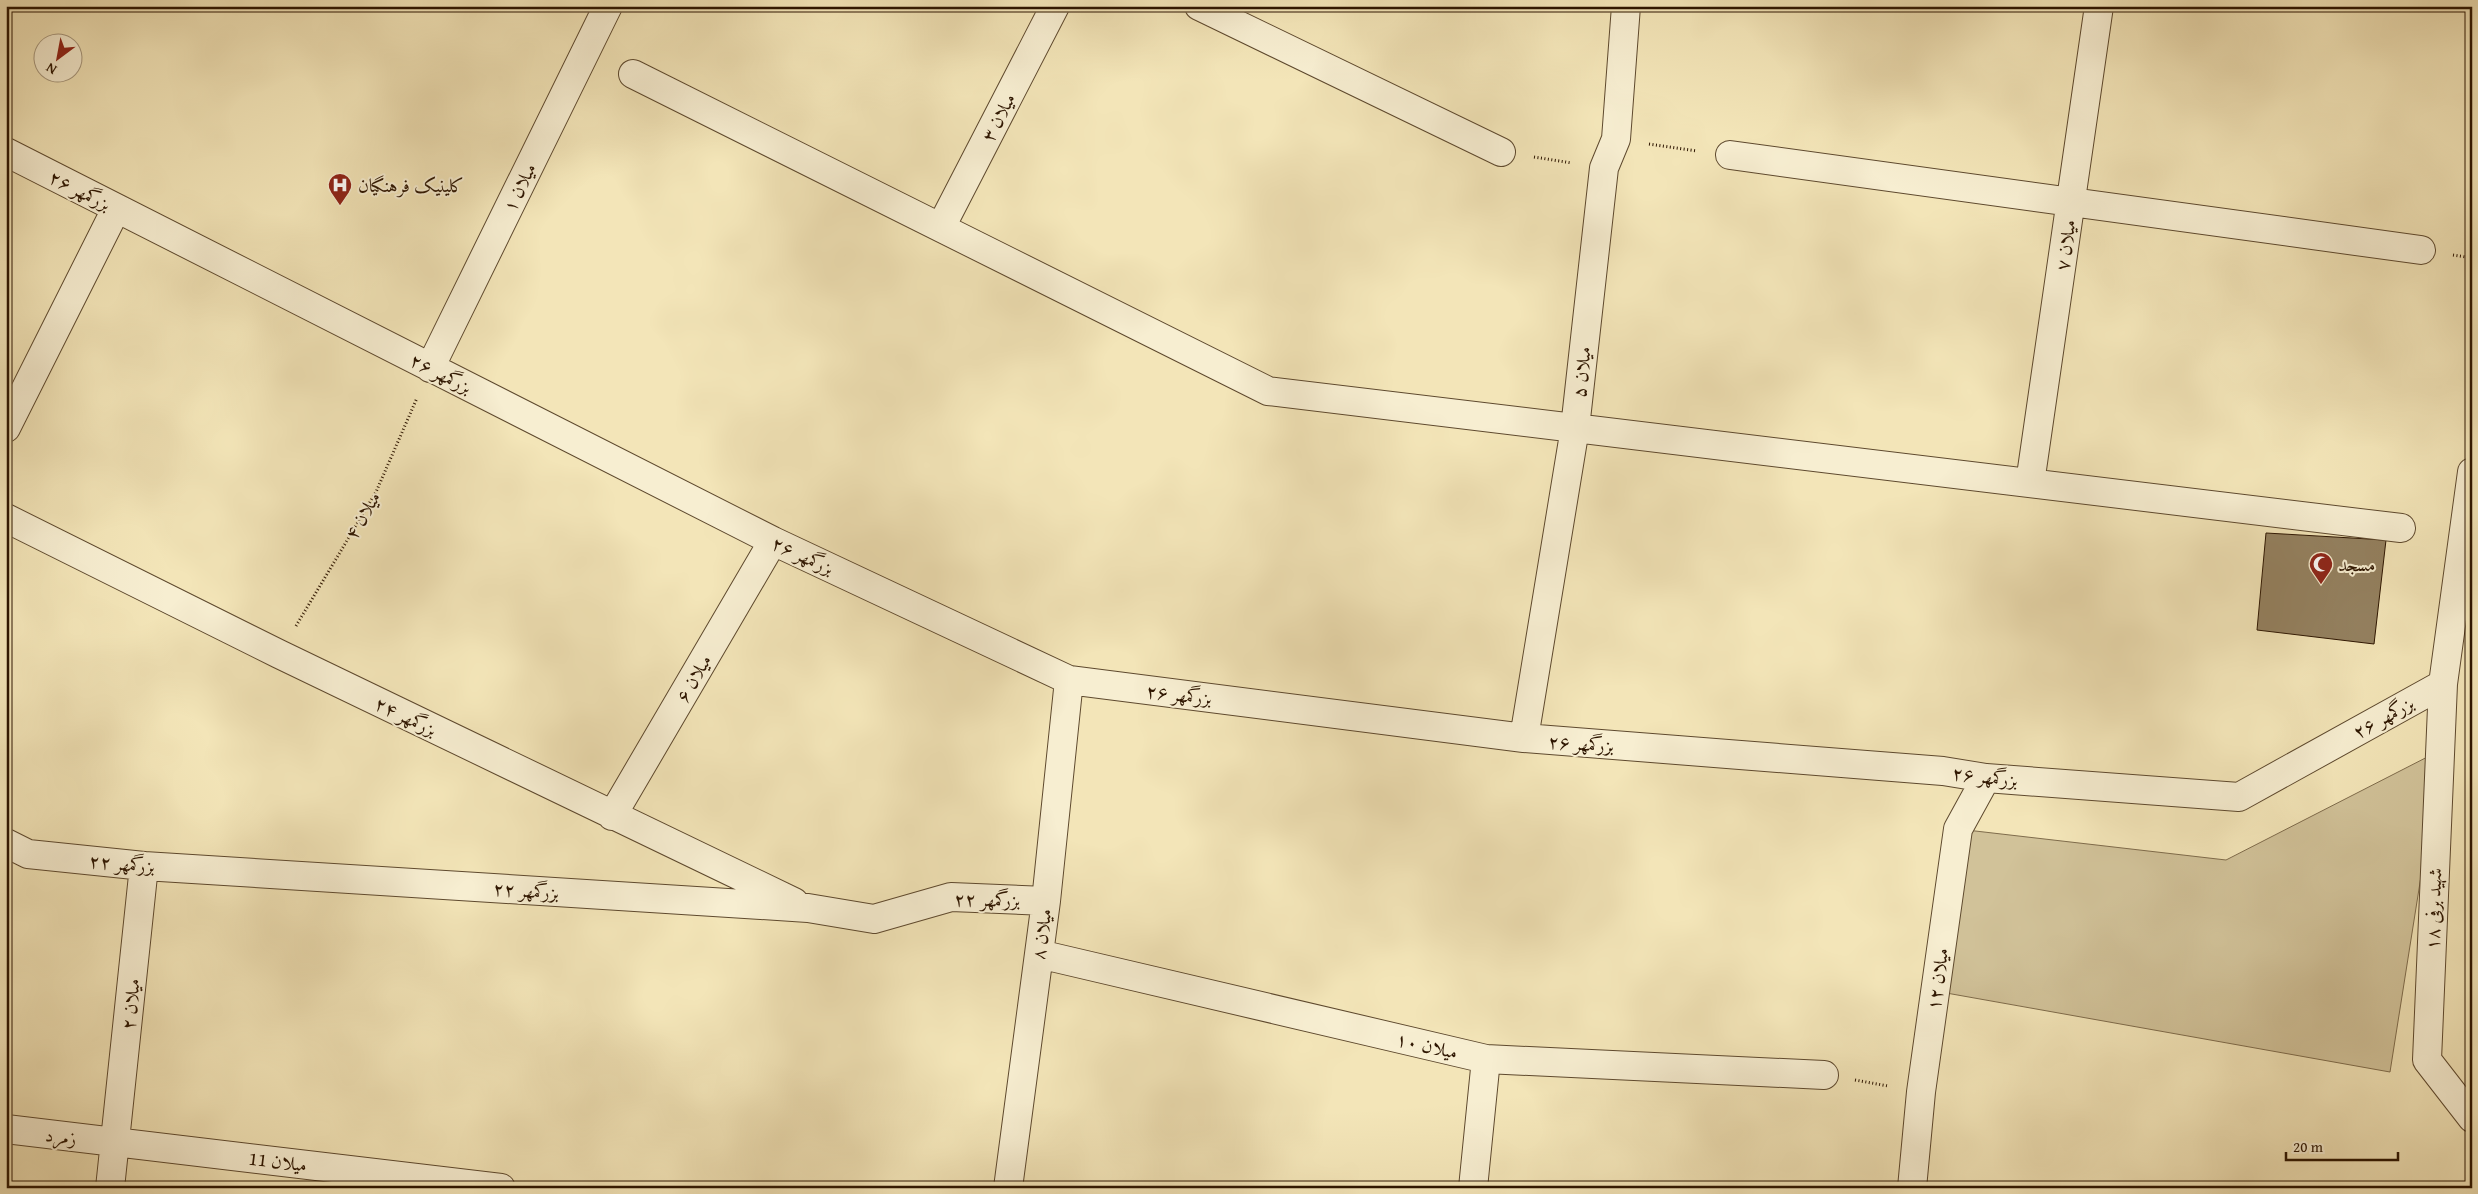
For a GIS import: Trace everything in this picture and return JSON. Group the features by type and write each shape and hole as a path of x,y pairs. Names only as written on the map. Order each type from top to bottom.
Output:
{"street":[{"name":"میلان ۱","path":"430,368 608,6"},
{"name":"میلان ۳","path":"941,227 1055,6"},
{"path":"1198,6 1501,152"},
{"name":"میلان ۵","path":"1524,738 1575,428 1604,168 1616,139 1626,6"},
{"name":"میلان ۷","path":"2030,483 2099,6"},
{"path":"633,74 1268,391 2401,528"},
{"name":"بزرگمهر ۲۶","path":"6,152 773,541 1069,680 1524,738 1943,771 1986,778 2239,797 2443,684"},
{"path":"1730,155 2421,250"},
{"path":"6,428 116,209"},
{"name":"شهید برفی ۱۸","path":"2472,472 2467,539 2443,684 2427,1060 2472,1118"},
{"name":"بزرگمهر ۲۴","path":"6,518 279,654 612,816 808,908"},
{"name":"میلان ۶","path":"612,816 773,541"},
{"name":"میلان ۸","path":"1008,1188 1046,901 1069,680"},
{"name":"میلان ۱۲","path":"1912,1188 1921,1092 1958,829 1986,778"},
{"name":"بزرگمهر ۲۲","path":"6,843 28,854 144,866 808,908 874,919 951,896 1046,901"},
{"name":"میلان ۲","path":"116,1142 144,866"},
{"name":"میلان ۱۰","path":"1038,954 1486,1059 1824,1074"},
{"path":"1473,1188 1486,1059"},
{"name":"زمرد","path":"6,1130 116,1142"},
{"path":"110,1188 116,1142"},
{"name":"میلان 11","path":"116,1142 501,1188"}],"path":[{"path":"1616,139 1730,155"},
{"path":"1501,152 1604,168"},
{"name":"میلان ۴","path":"279,654 376,492 430,368"},
{"path":"1824,1074 1921,1092"}],"shaded area":[{"path":"2441,750 2390,1072 1935,991 1958,829 2226,860"}],"building":[{"name":"مسجد","path":"2266,533 2386,540 2374,644 2257,630"}],"place":[{"name":"کلینیک فرهنگیان","path":"340,206"},
{"name":"مسجد","path":"2321,585"}]}
